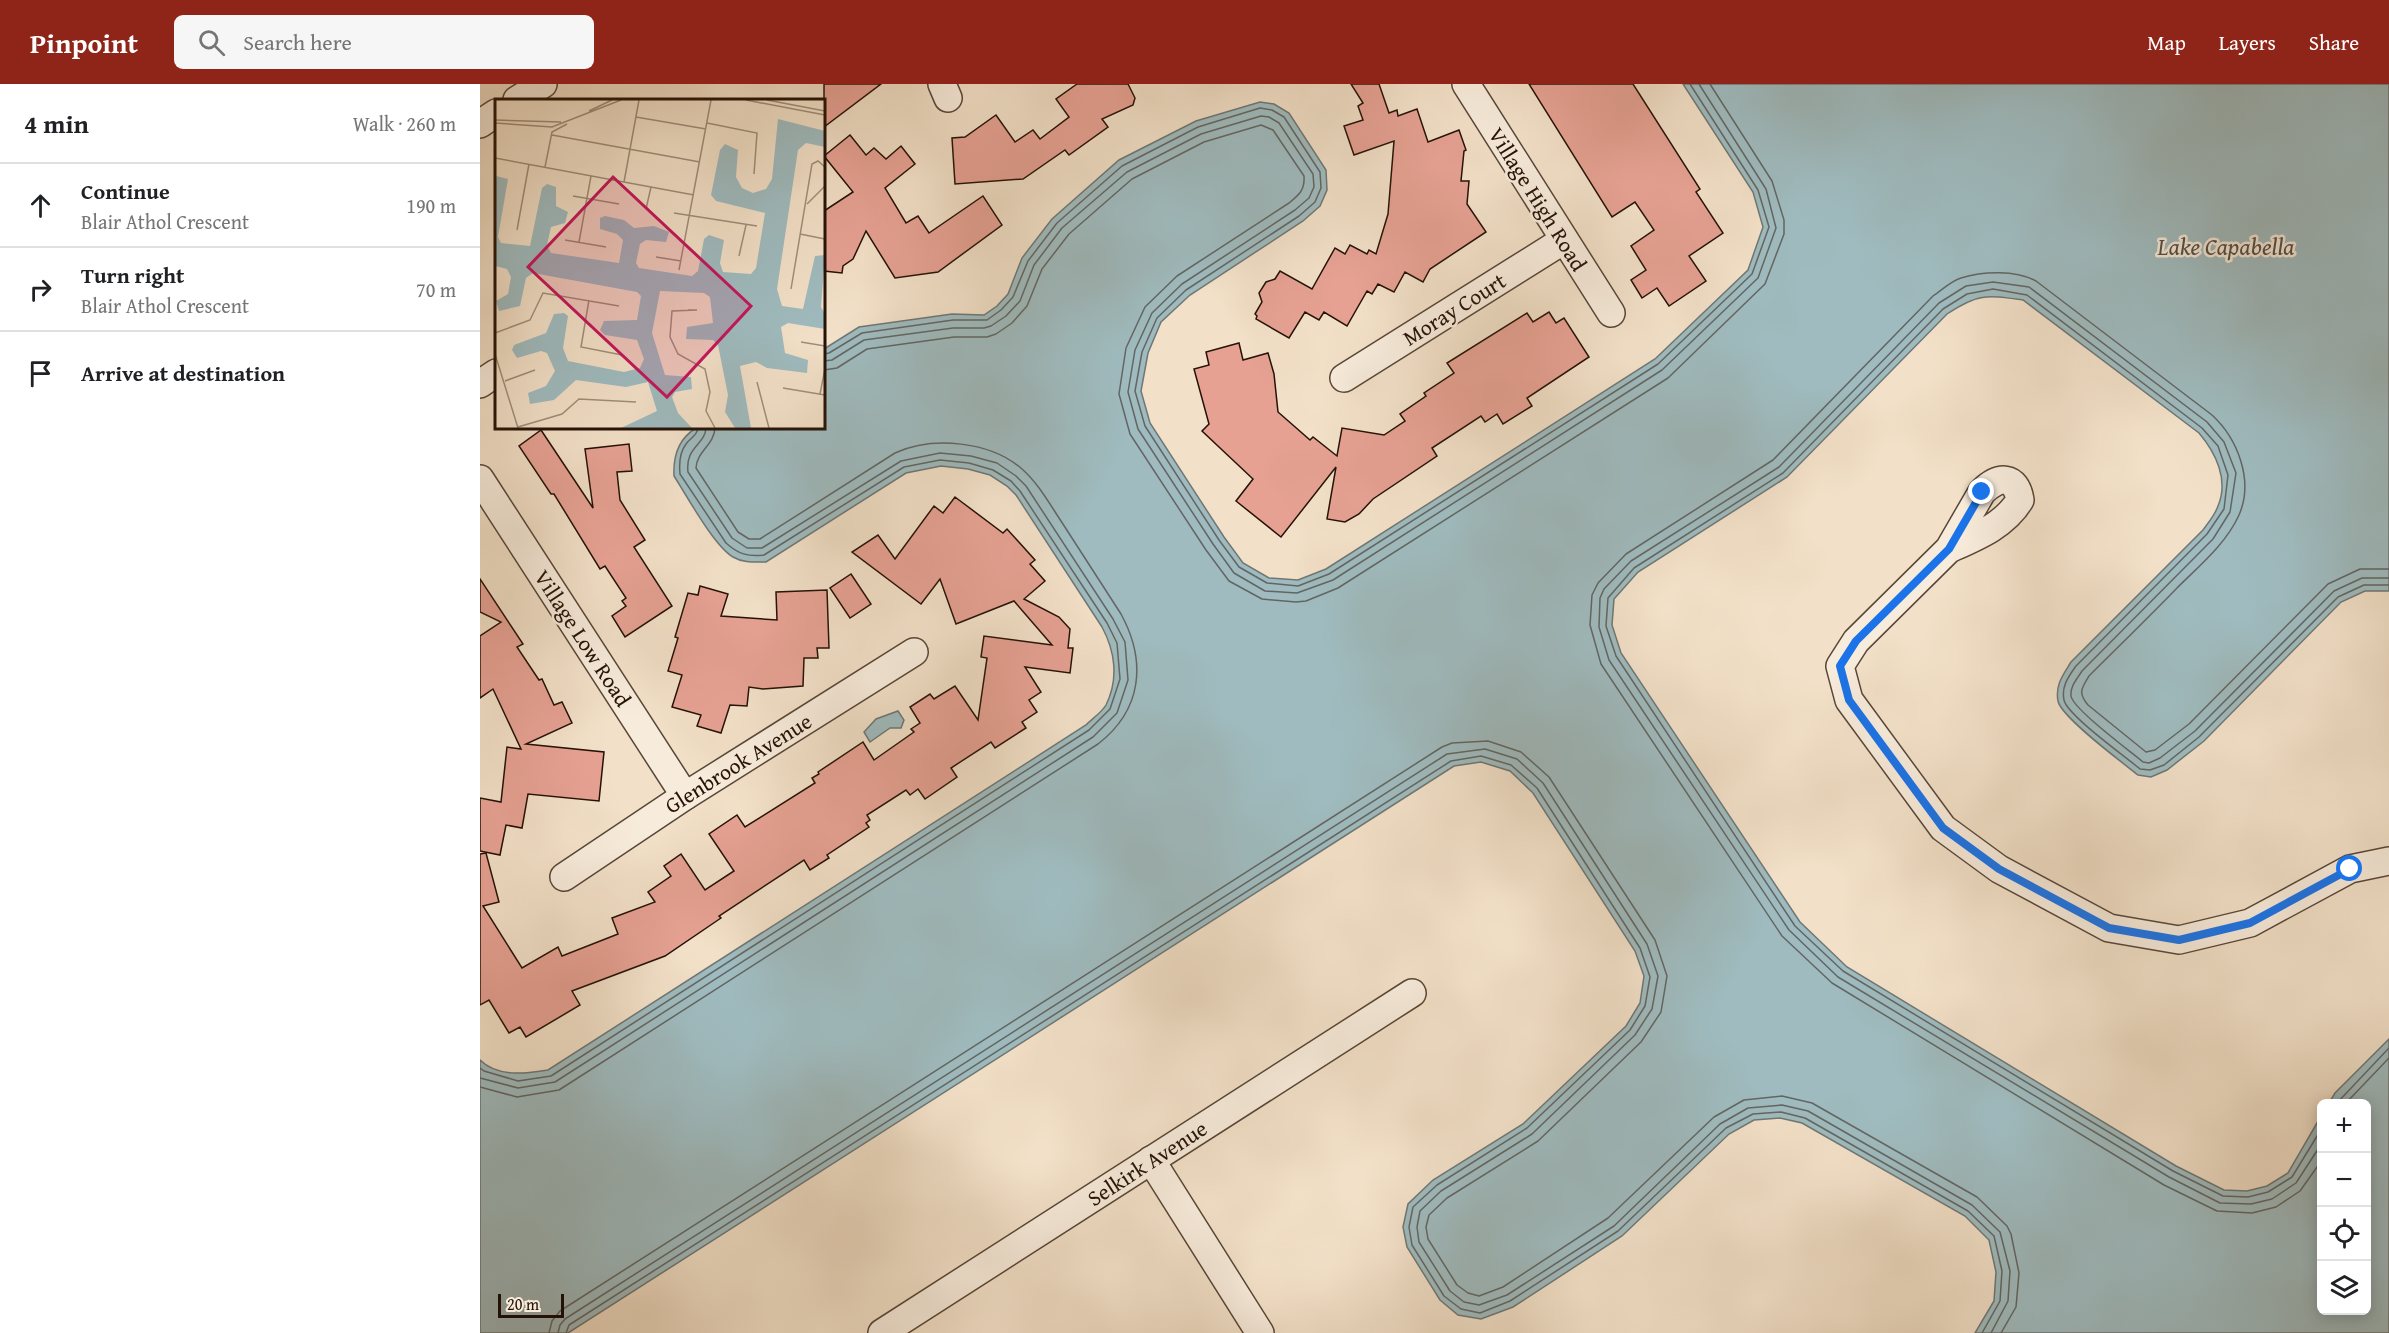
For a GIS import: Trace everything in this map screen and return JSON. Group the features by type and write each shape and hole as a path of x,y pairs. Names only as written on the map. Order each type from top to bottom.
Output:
{"street":[{"path":"519,99 543,84"},
{"name":"Village High Road","path":"1466,84 1611,313"},
{"path":"480,124 495,114"},
{"name":"Moray Court","path":"1344,378 1564,240"},
{"path":"480,384 495,374"},
{"name":"Village Low Road","path":"480,479 685,796"},
{"path":"1949,549 1856,641 1840,666 1849,700 1943,828 1999,869 2109,928 2179,940 2250,923 2350,869 2389,861"},
{"name":"Glenbrook Avenue","path":"564,877 685,796 914,652"},
{"name":"Selkirk Avenue","path":"882,1333 1412,993"},
{"path":"1151,1160 1260,1333"}],"water":[{"name":"Lake Capabella","path":"1683,84 2389,84 2389,591 2365,591 2341,602 2204,741 2167,770 2151,777 2138,775 2093,740 2070,718 2058,701 2058,690 2060,680 2071,662 2209,522 2217,509 2221,496 2219,467 2211,449 2199,433 2023,300 1983,297 1967,302 1947,314 1787,477 1638,572 1614,599 1612,625 1621,653 1800,922 1847,967 2176,1166 2224,1190 2247,1191 2267,1186 2288,1173 2317,1123 2317,1315 2371,1315 2371,1099 2331,1099 2389,1039 2389,1333 1975,1333 1994,1301 1996,1272 1989,1240 1965,1216 1802,1123 1780,1118 1754,1120 1729,1134 1622,1236 1513,1307 1481,1319 1458,1315 1440,1300 1407,1247 1403,1227 1408,1204 1433,1180 1523,1124 1626,1026 1640,1003 1644,976 1635,951 1533,793 1510,771 1481,762 1454,766 568,1333 480,1333 480,1060 503,1072 530,1073 548,1070 1086,725 1106,705 1113,685 1114,665 1110,646 1102,627 1016,495 990,475 968,469 941,466 906,473 766,562 749,562 733,557 718,543 674,476 674,462 678,449 690,432 694,429 825,429 825,348 859,327 952,314 984,315 1008,294 1022,258 1052,219 1119,160 1196,121 1260,102 1274,104 1289,113 1326,170 1327,190 1320,206 1303,221 1190,295 1161,322 1148,353 1141,391 1150,423 1243,563 1269,578 1298,580 1326,569 1655,359 1748,270 1763,227 1753,192"},
{"path":"898,711 904,720 901,728 890,728 870,742 864,732 876,719"}],"building":[{"path":"824,84 881,84 825,126"},
{"path":"1077,84 1128,84 1135,98 1133,105 1102,119 1108,127 1069,155 1065,150 1023,179 955,184 952,138 965,137 996,115 1015,142 1033,130 1040,139 1069,117 1056,99"},
{"path":"1351,84 1379,84 1389,113 1397,110 1398,116 1417,109 1428,142 1459,130 1466,150 1464,151 1461,181 1469,181 1467,204 1486,232 1430,269 1423,282 1405,272 1394,292 1378,284 1372,294 1367,291 1347,326 1324,312 1319,320 1305,312 1289,338 1256,319 1255,314 1262,302 1259,293 1266,282 1275,279 1280,271 1312,289 1335,248 1345,254 1350,245 1367,254 1369,250 1376,254 1388,214 1394,141 1354,155 1344,126 1363,120 1358,106 1363,103"},
{"path":"1529,84 1633,84 1700,189 1696,192 1723,233 1689,256 1706,281 1669,306 1657,288 1642,298 1631,280 1646,270 1631,246 1654,230 1635,202 1612,217"},
{"path":"850,135 866,155 874,148 886,159 901,146 915,164 885,188 906,223 918,216 929,233 983,196 1002,225 938,272 895,278 866,231 853,259 843,266 842,273 825,271 825,210 853,192 825,155"},
{"path":"1549,312 1556,323 1564,318 1589,357 1527,398 1532,406 1503,424 1497,414 1485,422 1481,416 1432,448 1437,456 1373,499 1359,514 1345,522 1327,519 1336,467 1281,537 1236,501 1253,479 1202,431 1209,424 1194,369 1209,365 1206,352 1239,343 1243,360 1268,353 1274,374 1278,412 1310,440 1313,437 1337,456 1342,428 1384,435 1405,421 1400,414 1426,396 1424,393 1454,373 1447,363 1527,313 1533,322"},
{"path":"541,430 593,508 585,449 629,444 632,471 617,472 620,500 645,540 634,547 672,606 625,637 612,616 626,606 622,601 626,598 605,566 600,569 554,494 551,494 519,446"},
{"path":"955,497 1003,533 1007,529 1035,560 1030,564 1045,581 1024,599 1059,617 1070,629 1068,648 1073,648 1070,673 1025,667 1041,692 1029,700 1037,712 1022,722 1026,728 995,748 991,742 951,768 957,777 925,799 918,789 910,795 906,790 867,815 870,820 866,823 869,827 827,855 829,858 810,870 804,860 719,916 721,918 665,956 572,991 580,1005 526,1037 520,1027 509,1033 489,1000 480,1005 480,854 486,853 499,902 483,906 522,968 558,947 562,956 618,934 612,918 655,902 648,892 671,876 664,866 681,854 705,890 734,871 709,834 737,815 745,827 815,783 812,778 819,774 818,772 863,742 874,760 914,732 911,729 920,723 910,707 930,694 934,699 955,686 978,720 987,658 981,657 984,636 1052,645 1014,601 956,624 940,579 921,604 852,552 878,535 895,559 934,506 943,513"},
{"path":"851,574 871,604 850,618 830,588"},
{"path":"480,579 523,644 517,647 539,680 542,679 554,705 562,702 572,723 526,744 604,752 599,801 528,794 522,828 506,825 500,855 480,851 480,798 501,802 507,747 521,749 493,689 480,698 480,636 501,622 480,612"},
{"path":"700,586 728,594 721,616 777,620 776,592 827,590 829,648 817,648 818,658 804,658 803,686 763,689 749,687 747,706 730,705 721,733 697,726 701,715 672,707 682,675 668,671 678,638 675,637 688,593 698,595"}],"route":[{"path":"1982,492 1949,549 1856,641 1840,666 1849,700 1943,828 1999,869 2109,928 2179,940 2250,923 2350,869"}]}
